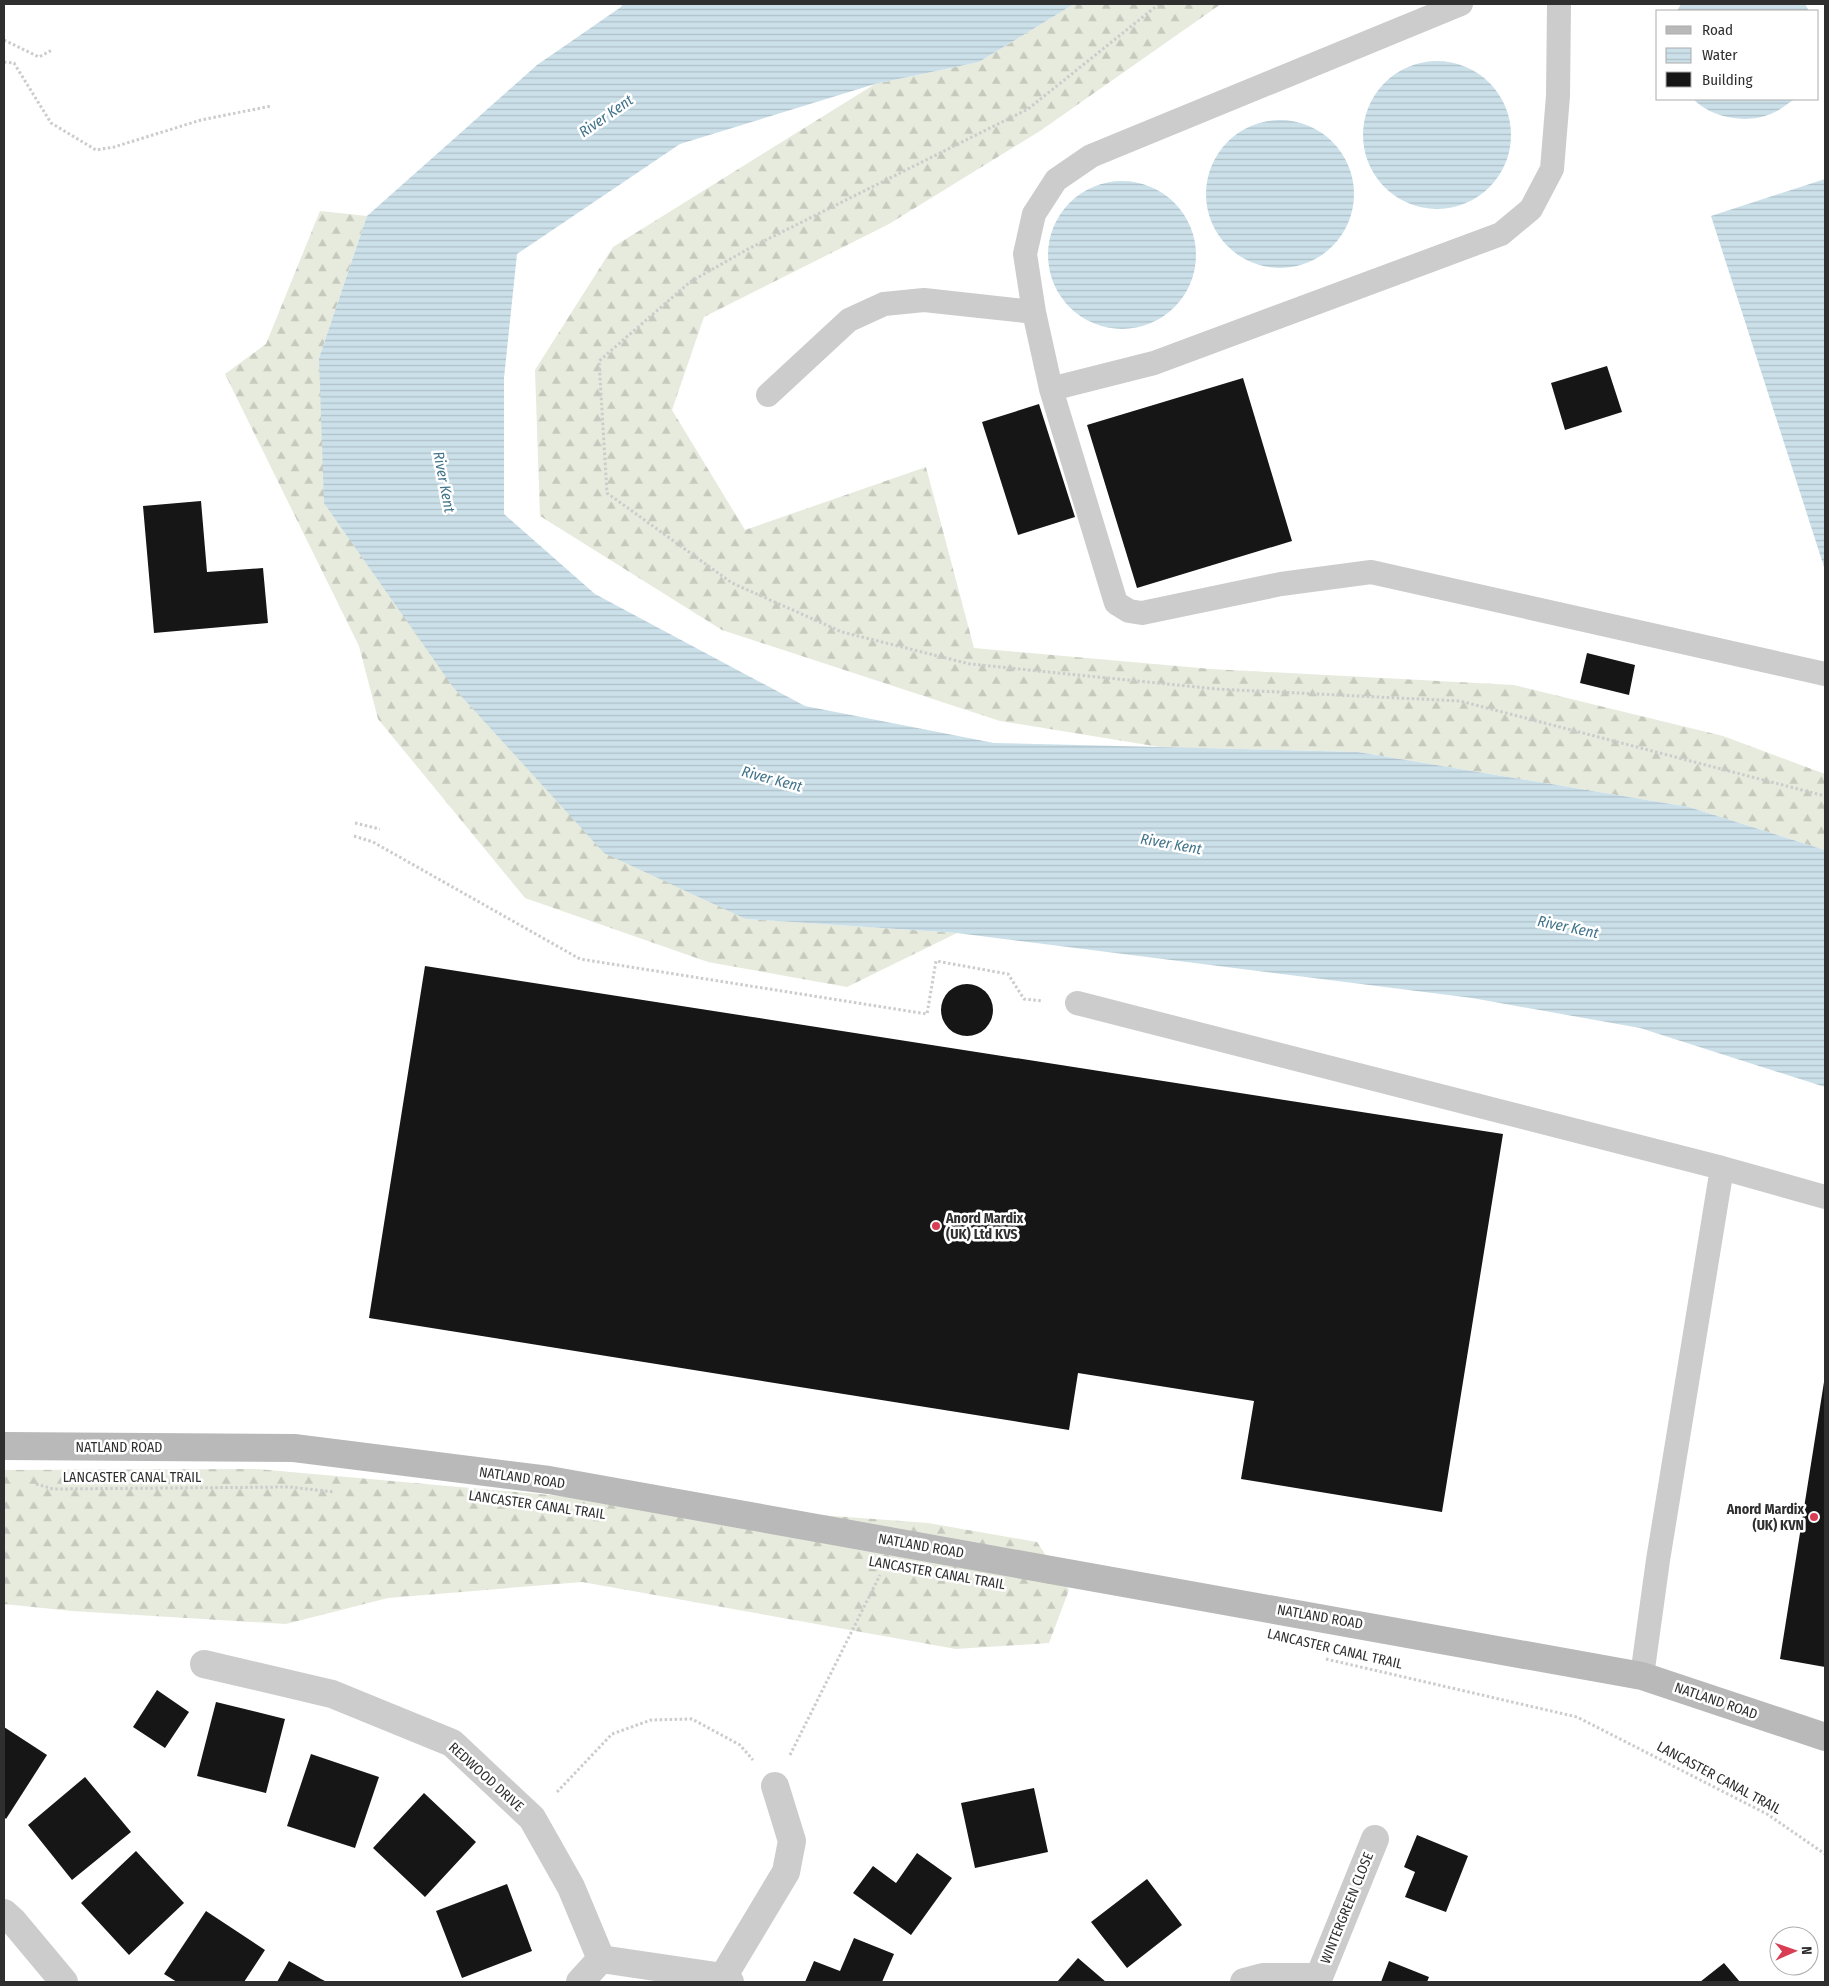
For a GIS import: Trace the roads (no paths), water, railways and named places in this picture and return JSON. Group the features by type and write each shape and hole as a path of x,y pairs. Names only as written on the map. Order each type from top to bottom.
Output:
{"street":[{"name":"NATLAND ROAD","path":"4,1446 294,1448 549,1480 1642,1676 1825,1737"},
{"name":"REDWOOD DRIVE","path":"204,1664 332,1694 452,1743 532,1818 571,1887 601,1959"},
{"path":"580,1982 601,1959 726,1979 786,1872 792,1841 775,1786"},
{"name":"WINTERGREEN CLOSE","path":"1244,1982 1263,1977 1318,1979 1375,1839"},
{"path":"4,1913 13,1921 64,1982"}],"lane":[{"path":"1461,4 1091,156 1056,180 1034,214 1025,254 1034,312 1051,389 1116,603 1129,611 1142,613 1280,584 1371,572 1825,674"},
{"path":"1051,389 1154,363 1501,234 1531,209 1552,169 1558,96 1559,4"},
{"path":"768,395 848,320 884,304 924,300 1034,312"},
{"path":"1077,1003 1722,1168 1825,1197"},
{"path":"1642,1676 1658,1560 1722,1168"}],"water":[{"name":"River Kent","path":"623,4 1074,4 979,62 875,84 680,144 517,254 504,378 504,514 595,594 805,706 994,743 1358,752 1689,807 1825,850 1825,1087 1640,1028 1472,998 957,933 746,919 604,853 453,687 324,503 319,358 367,216 537,65"},
{"path":"1681,4 1805,4 1808,10 1678,10"},
{"path":"1437,61 1451,62 1465,67 1478,73 1489,83 1499,94 1505,107 1510,121 1510,149 1505,163 1499,176 1489,187 1478,197 1465,203 1451,208 1437,209 1423,208 1409,203 1396,197 1385,187 1375,176 1369,163 1364,149 1363,135 1364,121 1369,107 1375,94 1385,83 1396,73 1409,67 1423,62"},
{"path":"1694,100 1794,100 1778,111 1765,116 1743,119 1721,115 1701,106"},
{"path":"1280,120 1294,121 1308,126 1321,132 1332,142 1342,153 1348,166 1353,180 1353,208 1348,222 1342,235 1332,246 1321,256 1308,262 1294,267 1280,268 1266,267 1252,262 1239,256 1228,246 1218,235 1212,222 1207,208 1206,194 1207,180 1212,166 1218,153 1228,142 1239,132 1252,126 1266,121"},
{"path":"1825,179 1825,570 1711,216"},
{"path":"1122,181 1136,182 1150,187 1163,193 1174,203 1184,214 1190,227 1195,241 1195,269 1190,283 1184,296 1174,307 1163,317 1150,323 1136,328 1122,329 1108,328 1094,323 1081,317 1070,307 1060,296 1054,283 1049,269 1048,255 1049,241 1054,227 1060,214 1070,203 1081,193 1094,187 1108,182"}],"place":[{"name":"Anord Mardix (UK) Ltd KVS","path":"936,1226"},
{"name":"Anord Mardix (UK) KVN","path":"1814,1517"}]}
